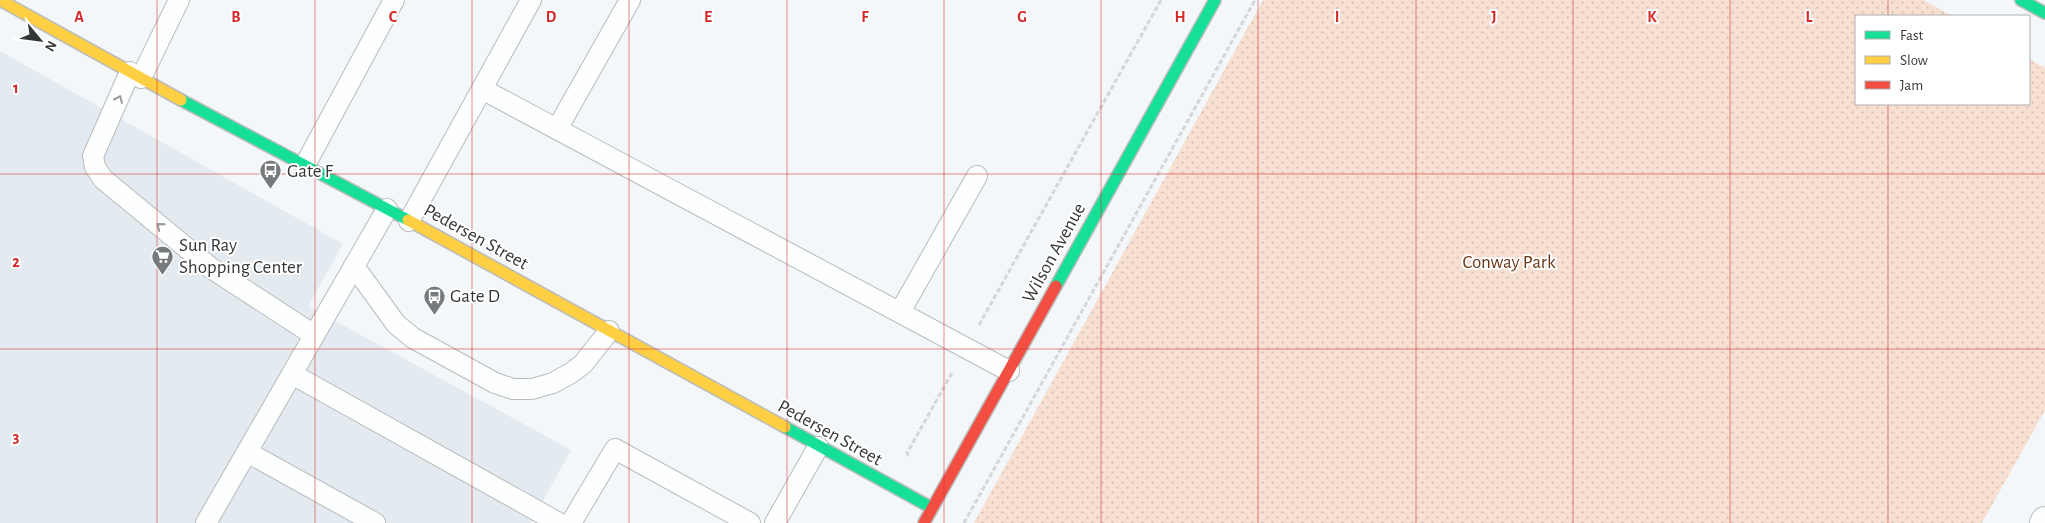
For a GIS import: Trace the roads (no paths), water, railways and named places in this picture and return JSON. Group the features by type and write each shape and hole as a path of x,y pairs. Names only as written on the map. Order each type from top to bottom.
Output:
{"street":[{"name":"Pedersen Street","path":"0,0 136,75 387,208 818,447 932,508"},
{"name":"Wilson Avenue","path":"924,523 1215,0"},
{"path":"2021,0 2045,13"}],"lane":[{"path":"180,0 92,156 95,167 103,179 212,268 314,335"},
{"path":"305,165 394,0"},
{"path":"409,221 532,0"},
{"path":"557,129 630,0"},
{"path":"482,89 1009,371"},
{"path":"900,312 977,176"},
{"path":"206,523 387,208"},
{"path":"354,266 396,324 413,338 495,383 513,389 532,389 554,383 571,373 583,364 609,331"},
{"path":"292,374 559,523"},
{"path":"775,523 818,447"},
{"path":"571,523 615,449 750,523"},
{"path":"247,452 375,523"}],"place":[{"name":"Gate F","path":"271,190"},
{"name":"Sun Ray Shopping Center","path":"163,275"},
{"name":"Gate D","path":"434,315"}],"park label":[{"name":"Conway Park","path":"1509,262"}]}
